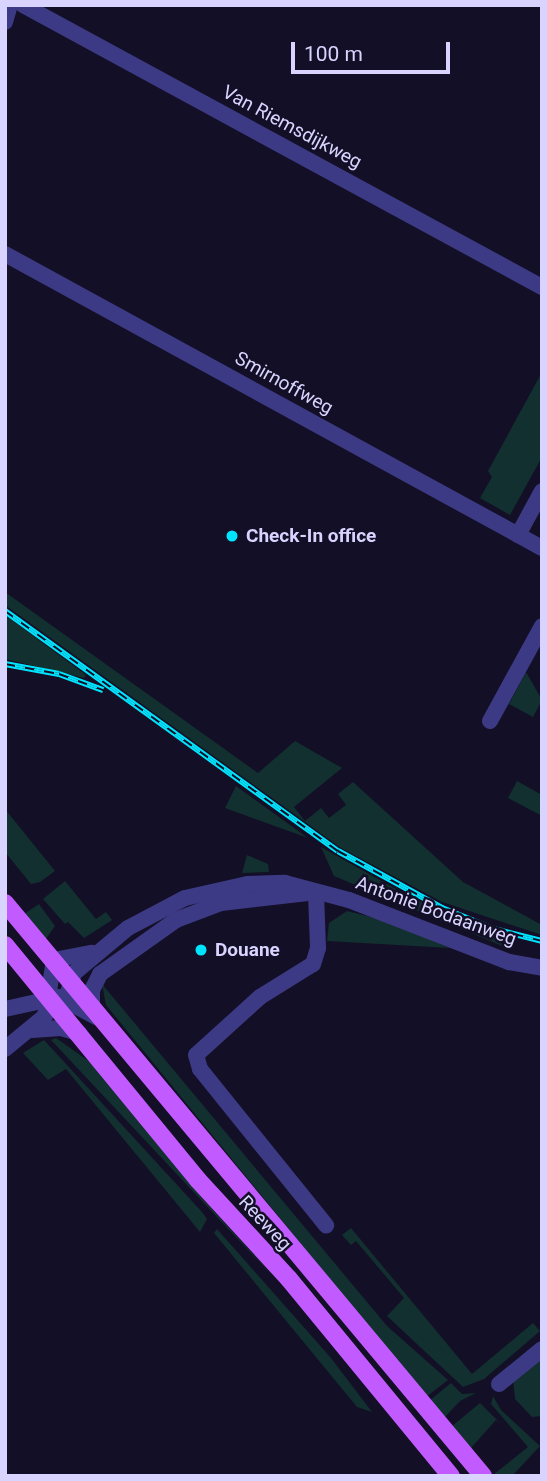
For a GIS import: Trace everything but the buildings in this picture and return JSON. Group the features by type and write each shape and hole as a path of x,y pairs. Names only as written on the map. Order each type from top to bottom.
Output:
{"main road":[{"name":"Reeweg","path":"5,903 305,1266 483,1476"},
{"name":"Reeweg","path":"5,945 37,982 59,1002 79,1033 198,1180 289,1279 451,1476"}],"street":[{"path":"5,22 10,5"},
{"name":"Van Riemsdijkweg","path":"23,5 542,287"},
{"name":"Smirnoffweg","path":"5,254 542,548"},
{"path":"518,535 542,491"},
{"path":"489,721 542,626"},
{"name":"Antonie Bodaanweg","path":"59,1002 69,979 94,952 157,911 203,892 285,883 349,900 509,962 542,968"},
{"path":"316,893 318,948 313,964 271,990 207,1041 196,1055 197,1064 326,1225"},
{"name":"Antonie Bodaanweg","path":"96,1014 92,990 100,974 176,920 221,903 316,893"},
{"name":"Antonie Bodaanweg","path":"54,960 94,952"},
{"path":"54,960 59,1002"},
{"path":"31,1001 37,982"},
{"path":"5,1009 31,1001 59,1002"},
{"path":"5,1049 32,1030 59,1002"},
{"name":"Reeweg","path":"59,1002 96,1014"},
{"path":"32,1030 55,1028 79,1033"},
{"path":"499,1384 542,1349"}],"green space":[{"path":"542,372 542,457 510,515 480,498 492,477 488,471"},
{"path":"5,592 258,773 295,741 342,768 294,807 305,821 321,808 329,818 346,805 338,794 353,782 463,882 542,925 542,935 442,902 341,848 5,605"},
{"path":"5,615 86,675 84,678 5,659"},
{"path":"526,672 542,700 533,717 509,704"},
{"path":"517,781 542,795 542,816 508,798"},
{"path":"236,786 308,838 225,808"},
{"path":"5,809 55,871 40,882 31,884 5,852"},
{"path":"321,847 410,897 511,939 507,948 334,876"},
{"path":"247,855 268,864 269,872 242,873"},
{"path":"65,881 96,919 106,912 112,920 84,938 68,922 65,924 43,899"},
{"path":"39,904 55,926 46,939 24,914"},
{"path":"347,911 383,920 450,948 327,941 329,923"},
{"path":"102,984 387,1326 448,1380 426,1397 106,1005"},
{"path":"56,1038 90,1062 202,1198 279,1283 51,1040"},
{"path":"44,1040 202,1212 207,1219 200,1232 66,1069 48,1080 23,1053"},
{"path":"351,1228 472,1374 533,1323 540,1331 484,1379 463,1387 387,1316 404,1298 356,1241 351,1245 342,1235"},
{"path":"217,1229 331,1358 372,1412 357,1407 214,1233"},
{"path":"542,1355 542,1416 532,1417 515,1399 513,1379"},
{"path":"451,1383 462,1394 476,1393 460,1401 444,1418 429,1401"},
{"path":"493,1396 501,1410 540,1446 512,1476 493,1475 528,1447 491,1404"},
{"path":"480,1403 501,1424 496,1420 470,1449 451,1427"}],"railway":[{"path":"5,611 338,851 442,908 494,929 542,941"},
{"path":"5,664 59,674 103,690"}],"place":[{"name":"Check-In office","path":"232,536"},
{"name":"Douane","path":"201,950"}]}
